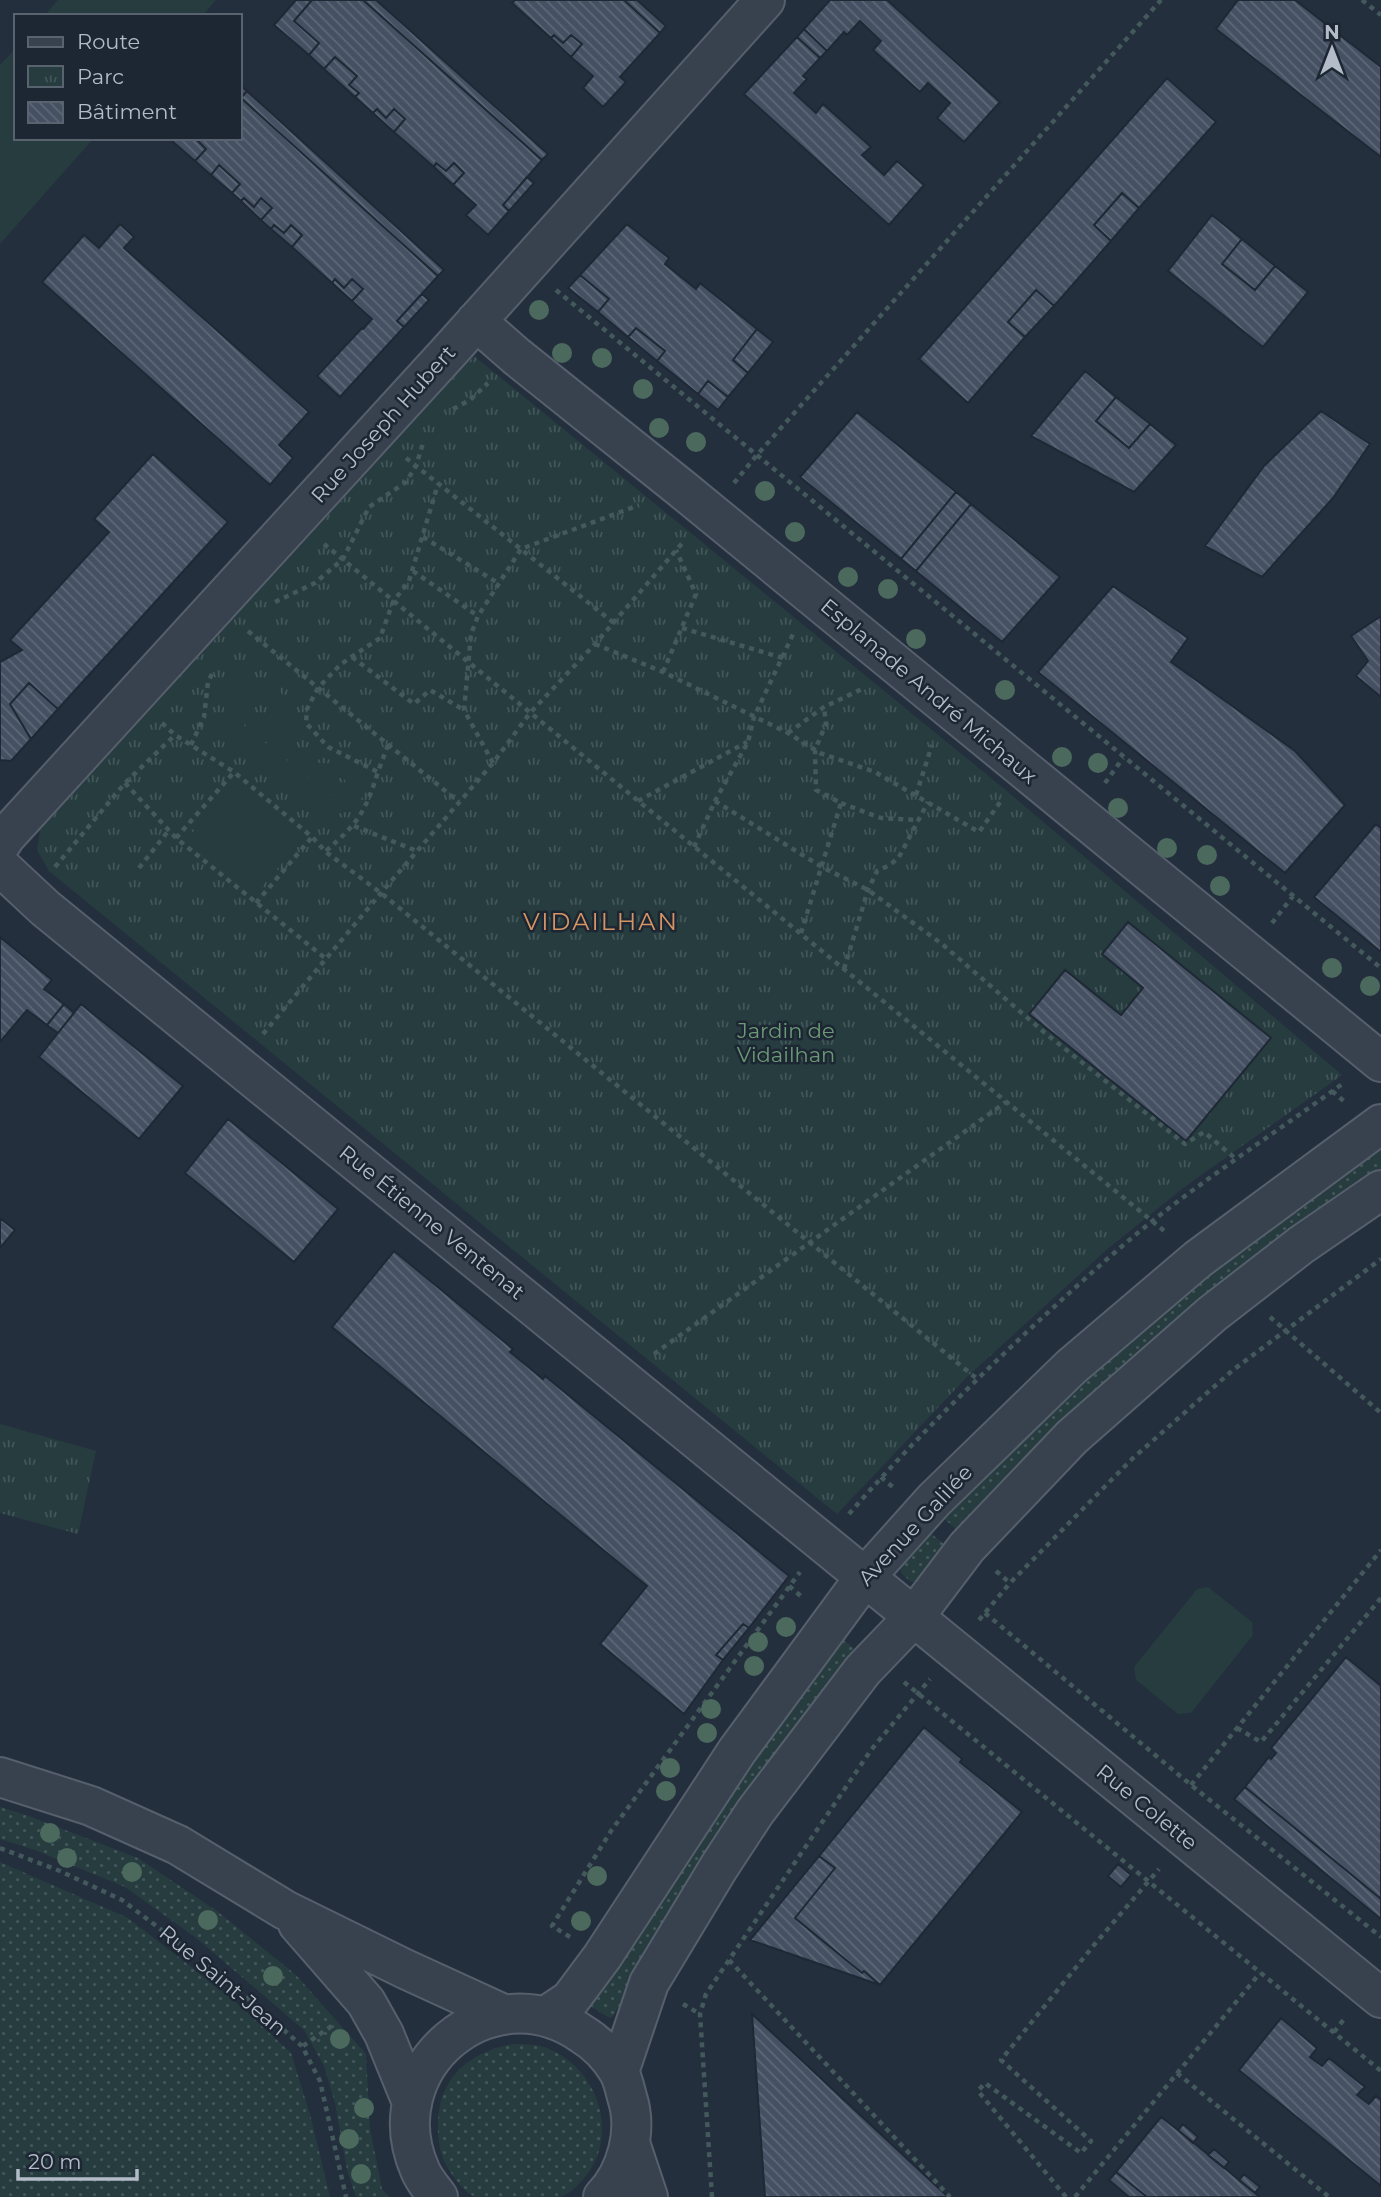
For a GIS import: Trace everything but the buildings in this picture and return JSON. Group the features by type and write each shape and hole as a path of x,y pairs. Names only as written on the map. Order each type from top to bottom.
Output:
{"street":[{"name":"Rue Joseph Hubert","path":"0,845 765,0"},
{"name":"Esplanade André Michaux","path":"477,321 516,356 945,704 1368,1069"},
{"name":"Rue Étienne Ventenat","path":"0,866 45,908 914,1617"},
{"name":"Avenue Galilée","path":"547,2016 570,2000 602,1957 737,1751 865,1577 934,1500 1071,1367 1198,1259 1381,1124"},
{"path":"619,2072 649,1983 762,1802 863,1670 914,1617 967,1547 1072,1437 1221,1306 1381,1189"},
{"name":"Rue Colette","path":"914,1617 1381,1998"},
{"path":"0,1777 91,1806 178,1845 285,1910 503,2014"},
{"path":"285,1910 366,2003 384,2034 411,2100"},
{"path":"438,2197 420,2172 410,2137 411,2100 421,2075 435,2053 454,2035 477,2022 503,2014 524,2013 547,2016 567,2023 597,2044 619,2072 630,2107 630,2143 622,2171 603,2197"},
{"path":"630,2143 648,2197"}],"path":[{"path":"464,710 471,634 478,616 521,549 696,500 756,456 1160,0"},
{"path":"1362,0 1381,15"},
{"path":"526,265 1381,968"},
{"path":"448,412 470,400 516,356"},
{"path":"375,431 614,623"},
{"path":"265,607 315,583 343,559 369,508 406,482 416,466 419,449 425,439"},
{"path":"378,772 328,747 306,723 307,709 318,688 341,664 380,638 393,602 410,581 438,484"},
{"path":"257,1041 493,763 530,713 614,623 676,550 696,500"},
{"path":"312,502 324,512 306,530 1146,1217"},
{"path":"423,537 498,583"},
{"path":"663,672 696,594 676,550"},
{"path":"413,570 478,616"},
{"path":"694,847 715,801 748,742 754,717 812,594"},
{"path":"217,605 459,802"},
{"path":"681,628 783,658"},
{"path":"595,644 663,672 788,733 815,750 874,772 979,832 1008,792"},
{"path":"352,657 414,704 430,690 464,710 493,763"},
{"path":"191,745 204,717 208,682 218,661"},
{"path":"788,733 824,707 874,683 896,664"},
{"path":"132,697 176,735 234,772 312,837 326,852 381,893 976,1378"},
{"path":"916,795 945,704"},
{"path":"824,707 826,724 815,750 816,790 881,818 919,820"},
{"path":"45,908 61,889 47,877 125,783 176,735"},
{"path":"637,801 748,742"},
{"path":"326,852 354,826 368,801 388,745"},
{"path":"176,838 234,772"},
{"path":"125,783 176,838 326,958"},
{"path":"715,801 822,867 868,890 942,944 1045,1034 1185,1144 1203,1132 1236,1159"},
{"path":"844,969 868,890 877,872 899,858 928,802"},
{"path":"801,934 841,803"},
{"path":"354,826 417,851"},
{"path":"139,868 169,830"},
{"path":"257,903 312,837"},
{"path":"846,1518 881,1477 976,1378 1088,1276 1153,1221 1236,1159 1368,1069"},
{"path":"646,1359 1006,1102"},
{"path":"976,1623 1010,1583 1132,1459 1233,1370 1381,1259"},
{"path":"1286,1329 1381,1413"},
{"path":"1191,1785 1381,1550"},
{"path":"1237,1728 1261,1742 1381,1598"},
{"path":"985,1613 1191,1785 1381,1937"},
{"path":"898,1676 1381,2071"},
{"path":"712,2197 700,2014 706,1994 871,1750 933,1676"},
{"name":"Rue Saint-Jean","path":"0,1848 60,1871 122,1900 221,1975 302,2046 320,2081 346,2197"},
{"path":"1066,2197 978,2091 985,2084 1081,2152 1091,2141 1001,2060 1153,1876"},
{"path":"729,1960 950,2197"},
{"path":"1075,2197 1261,1973"},
{"path":"1178,2073 1329,2197"}],"green space":[{"path":"58,0 216,0 204,14 46,14"},
{"path":"14,50 14,140 92,140 0,244 0,65"},
{"name":"Jardin de Vidailhan","path":"474,356 1008,792 1342,1075 1183,1188 1105,1251 967,1377 837,1514 49,871 37,850 40,830"},
{"path":"247,680 254,680 275,687 287,704 292,739 304,756 318,763 347,765 360,774 364,790 356,806 349,811 327,812 230,734 224,717 225,702 232,690","holes":["253,696 262,699 271,708 276,742 294,766 242,724 240,710 243,701","295,767 312,776 343,778 348,784 348,792 340,798 332,797"]},
{"path":"235,782 304,838 256,893 188,838"},
{"path":"1381,1141 1381,1176 964,1536 941,1516 1085,1371"},
{"path":"0,1424 96,1451 78,1534 0,1513"},
{"path":"928,1531 951,1550 922,1581 911,1582 901,1573 901,1563"},
{"path":"1208,1587 1252,1622 1253,1635 1191,1713 1178,1714 1136,1680 1134,1667 1197,1589"},
{"path":"838,1635 860,1654 703,1869 613,2016 610,2018 588,2005"},
{"path":"0,1807 138,1858 217,1911 296,1975 366,2054 370,2128 382,2189 389,2197 356,2197 347,2170 335,2103 324,2066 304,2030 195,1937 125,1887 35,1850 0,1839"},
{"path":"0,1862 128,1918 231,1998 291,2053 311,2118 330,2197 0,2197"},
{"path":"513,2044 540,2046 566,2059 591,2087 598,2105 602,2123 596,2160 580,2183 560,2197 475,2197 457,2181 442,2154 438,2131 439,2108 450,2081 459,2070 483,2053"}],"district":[{"name":"VIDAILHAN","path":"601,921"}]}
